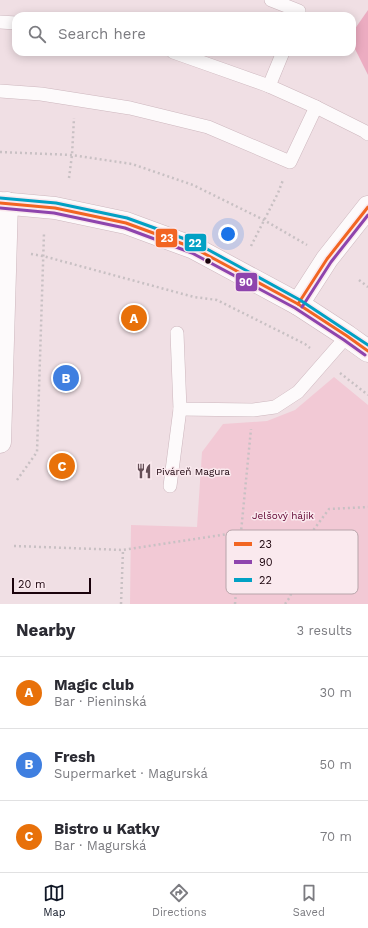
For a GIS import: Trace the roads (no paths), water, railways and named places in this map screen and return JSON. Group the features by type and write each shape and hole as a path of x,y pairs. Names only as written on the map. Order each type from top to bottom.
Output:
{"street":[{"path":"0,442 4,203 55,208 126,223 194,248 298,304 368,351"},
{"path":"298,304 327,259 368,207"}],"lane":[{"path":"271,0 299,12"},
{"path":"0,22 12,23"},
{"path":"184,56 269,86 316,107 368,134"},
{"path":"269,86 281,56"},
{"path":"0,92 41,94 137,109 208,127 290,162 316,107"},
{"path":"170,486 180,409 177,333"},
{"path":"180,409 253,410 275,407 298,392 347,336"}],"place":[{"name":"Magic club","path":"134,318"},
{"name":"Fresh","path":"66,378"},
{"name":"Bistro u Katky","path":"62,466"},
{"name":"Piváreň Magura","path":"144,471"}],"park label":[{"name":"Jelšový hájik","path":"283,515"}]}
